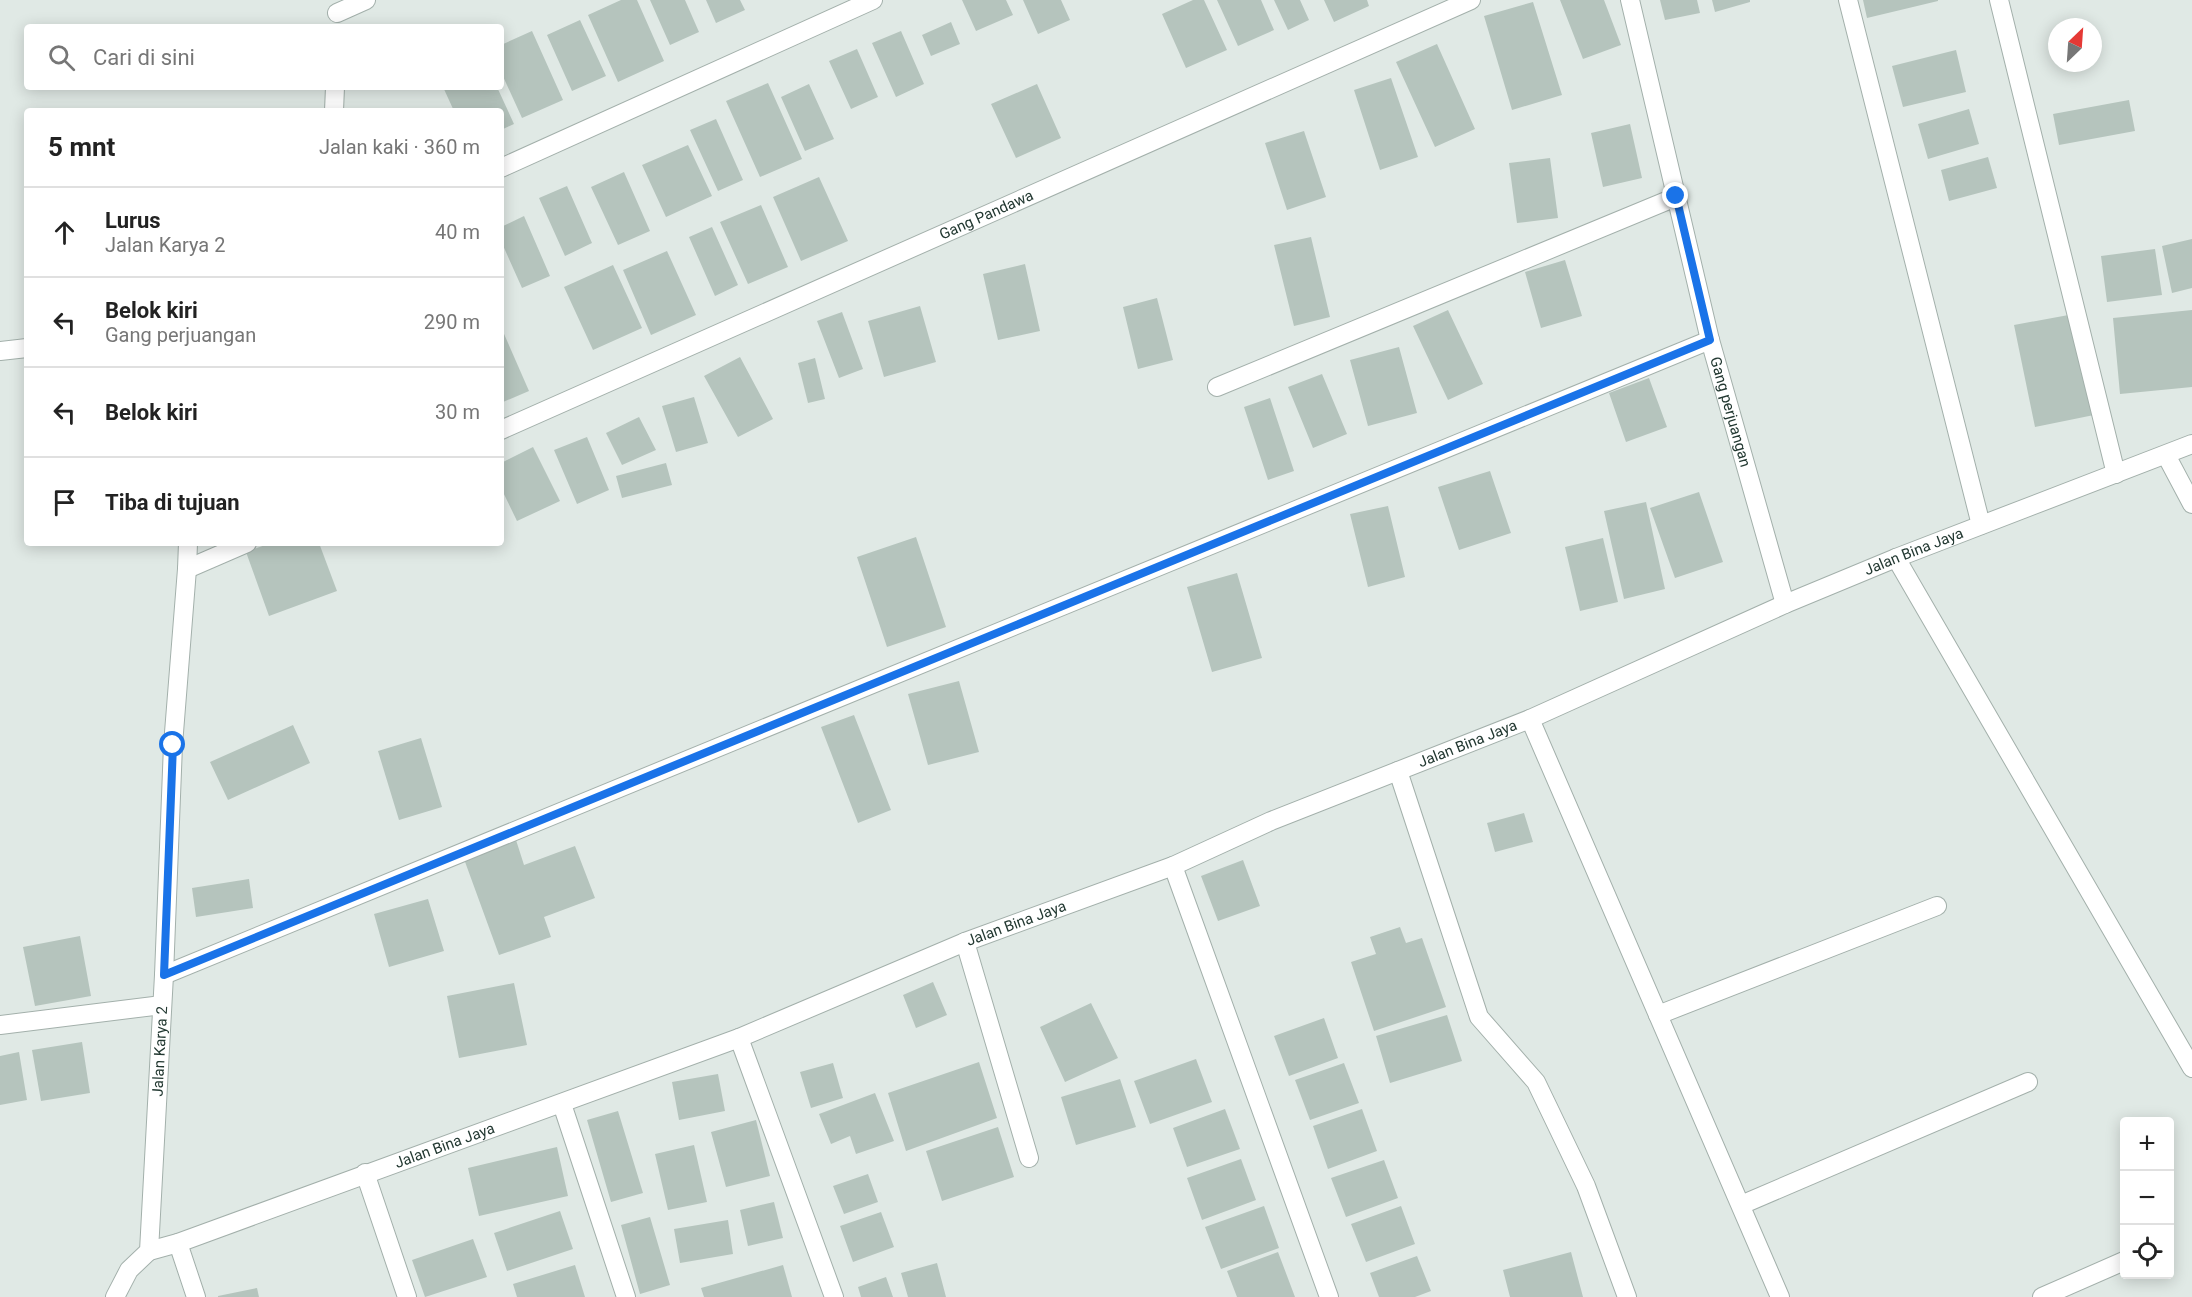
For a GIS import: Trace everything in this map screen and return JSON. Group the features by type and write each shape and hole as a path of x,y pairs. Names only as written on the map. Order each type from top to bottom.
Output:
{"street":[{"path":"337,13 366,0"},
{"path":"504,167 873,0"},
{"name":"Gang Pandawa","path":"504,429 1471,0"},
{"path":"1630,0 1710,340"},
{"path":"1848,0 1981,525"},
{"path":"1999,0 2115,474"},
{"path":"334,108 335,90"},
{"path":"1217,387 1676,196"},
{"name":"Gang perjuangan","path":"164,975 1710,340 1785,604"},
{"path":"0,351 24,348"},
{"name":"Jalan Bina Jaya","path":"149,1251 178,1243 740,1038 965,942 1173,866 1271,821 1530,719 1785,604 1896,558 2192,444"},
{"path":"2166,455 2192,504"},
{"name":"Jalan Karya 2","path":"149,1251 164,975 173,745 188,546"},
{"path":"188,569 240,546"},
{"path":"1896,558 2192,1068"},
{"path":"1530,719 1780,1297"},
{"path":"1398,771 1479,1017 1536,1082 1586,1186 1627,1297"},
{"path":"1173,866 1329,1297"},
{"path":"1658,1015 1937,906"},
{"path":"965,942 1029,1158"},
{"path":"0,1025 162,1005"},
{"path":"740,1038 834,1297"},
{"path":"1740,1205 2028,1082"},
{"path":"562,1104 626,1297"},
{"path":"365,1173 408,1297"},
{"path":"178,1243 196,1297"},
{"path":"115,1297 129,1270 149,1251"},
{"path":"2042,1297 2120,1263"}],"building":[{"path":"621,0 637,0 664,61 618,82 588,15"},
{"path":"650,0 685,0 699,32 670,45"},
{"path":"706,0 740,0 745,10 716,23"},
{"path":"962,0 1006,0 1013,15 976,31"},
{"path":"1023,0 1061,0 1070,20 1038,34"},
{"path":"1193,0 1204,0 1227,50 1186,68 1162,14"},
{"path":"1217,0 1261,0 1274,30 1238,46"},
{"path":"1274,0 1300,0 1309,20 1288,30"},
{"path":"1324,0 1367,0 1369,6 1334,22"},
{"path":"1560,0 1604,0 1621,45 1583,59"},
{"path":"1660,0 1697,0 1700,13 1665,20"},
{"path":"1712,0 1750,0 1750,2 1715,12"},
{"path":"1863,0 1938,0 1938,1 1867,18"},
{"path":"1533,2 1562,95 1512,110 1484,16"},
{"path":"580,20 606,76 572,91 547,35"},
{"path":"951,22 960,44 931,56 922,35"},
{"path":"532,31 563,100 522,118 504,79 504,44"},
{"path":"901,31 924,84 896,97 872,43"},
{"path":"1437,44 1475,129 1435,147 1396,62"},
{"path":"857,49 878,97 851,109 829,61"},
{"path":"1956,50 1966,92 1903,107 1892,66"},
{"path":"1391,78 1418,157 1380,170 1354,90"},
{"path":"768,83 802,159 760,177 726,101"},
{"path":"809,84 834,139 805,151 781,97"},
{"path":"1037,84 1061,138 1016,158 991,104"},
{"path":"444,90 498,90 514,124 504,129 504,108 453,108"},
{"path":"2129,100 2135,131 2059,145 2053,114"},
{"path":"1969,109 1979,144 1928,159 1918,124"},
{"path":"716,119 743,180 718,191 690,130"},
{"path":"1630,124 1642,178 1603,187 1591,133"},
{"path":"1304,131 1326,197 1287,210 1265,143"},
{"path":"688,145 712,196 666,217 642,165"},
{"path":"1988,157 1997,188 1949,201 1941,170"},
{"path":"1550,158 1558,218 1517,223 1509,163"},
{"path":"624,172 650,231 618,245 591,187"},
{"path":"819,177 848,241 801,261 773,197"},
{"path":"567,186 592,243 565,256 539,198"},
{"path":"761,205 788,267 748,284 720,222"},
{"path":"524,216 550,276 522,288 504,248 504,226"},
{"path":"712,227 738,285 715,296 689,237"},
{"path":"1311,237 1330,317 1294,326 1274,245"},
{"path":"2192,239 2192,288 2172,293 2162,246"},
{"path":"2155,249 2162,295 2107,302 2101,256"},
{"path":"667,251 696,315 651,335 623,270"},
{"path":"1565,260 1582,316 1541,328 1525,272"},
{"path":"1025,264 1040,331 998,340 983,274"},
{"path":"613,265 642,328 593,350 564,287"},
{"path":"1157,298 1173,360 1138,369 1123,307"},
{"path":"920,306 936,362 884,377 868,321"},
{"path":"1448,310 1483,384 1448,400 1413,326"},
{"path":"2192,310 2192,387 2120,394 2113,318"},
{"path":"842,312 863,369 839,378 817,321"},
{"path":"2074,314 2094,415 2035,427 2014,325"},
{"path":"504,334 529,391 504,402"},
{"path":"1399,347 1417,413 1368,426 1350,360"},
{"path":"740,357 773,419 738,437 704,376"},
{"path":"815,358 825,399 808,403 798,363"},
{"path":"1322,374 1347,434 1313,448 1288,387"},
{"path":"1649,378 1667,427 1626,442 1609,393"},
{"path":"694,397 708,443 676,452 662,406"},
{"path":"1270,398 1294,471 1268,480 1244,407"},
{"path":"639,417 656,450 622,465 606,433"},
{"path":"587,437 609,490 577,504 554,450"},
{"path":"533,447 560,501 517,521 504,494 504,462"},
{"path":"666,463 672,485 622,498 616,476"},
{"path":"1490,471 1511,533 1459,550 1438,487"},
{"path":"1699,492 1723,562 1675,578 1650,508"},
{"path":"1646,502 1665,589 1624,599 1604,511"},
{"path":"1388,506 1405,577 1368,587 1350,514"},
{"path":"916,537 946,627 887,647 857,557"},
{"path":"1603,538 1618,602 1580,611 1565,547"},
{"path":"263,546 320,546 337,591 269,616 246,552"},
{"path":"1237,573 1262,658 1212,672 1187,587"},
{"path":"959,681 979,752 928,765 908,694"},
{"path":"854,715 891,810 858,823 821,727"},
{"path":"293,725 310,763 228,800 210,762"},
{"path":"421,738 442,807 399,820 378,751"},
{"path":"1524,813 1533,842 1495,852 1487,823"},
{"path":"516,840 524,865 575,846 595,898 544,917 551,937 499,955 464,859"},
{"path":"1243,860 1260,906 1218,921 1201,876"},
{"path":"249,879 253,908 196,917 192,888"},
{"path":"428,899 444,951 389,967 374,914"},
{"path":"1400,927 1406,943 1422,938 1446,1007 1374,1031 1351,962 1376,954 1370,937"},
{"path":"80,936 91,996 35,1006 23,947"},
{"path":"933,982 947,1015 916,1028 903,995"},
{"path":"514,983 527,1045 459,1058 447,996"},
{"path":"1091,1003 1118,1058 1065,1082 1040,1027"},
{"path":"1447,1015 1462,1061 1390,1083 1376,1036"},
{"path":"1324,1018 1338,1058 1289,1076 1274,1036"},
{"path":"82,1042 90,1093 41,1101 32,1050"},
{"path":"19,1052 27,1100 0,1105 0,1056"},
{"path":"1196,1059 1212,1102 1150,1124 1134,1081"},
{"path":"979,1062 997,1118 906,1151 888,1093"},
{"path":"833,1063 843,1098 811,1108 800,1072"},
{"path":"1344,1063 1359,1103 1310,1120 1295,1080"},
{"path":"718,1074 725,1111 679,1120 672,1082"},
{"path":"1120,1079 1136,1127 1076,1145 1061,1097"},
{"path":"875,1093 894,1141 856,1154 850,1136 831,1144 819,1114"},
{"path":"1225,1109 1240,1149 1187,1167 1173,1128"},
{"path":"1362,1109 1377,1151 1328,1169 1313,1126"},
{"path":"618,1111 643,1193 611,1202 587,1120"},
{"path":"756,1120 770,1176 726,1187 711,1132"},
{"path":"998,1127 1014,1177 942,1201 926,1151"},
{"path":"694,1145 707,1202 668,1210 655,1154"},
{"path":"557,1147 568,1196 479,1216 468,1168"},
{"path":"1241,1159 1256,1200 1202,1220 1187,1178"},
{"path":"1384,1160 1398,1198 1346,1217 1331,1178"},
{"path":"868,1174 878,1202 844,1214 833,1186"},
{"path":"774,1202 783,1238 748,1246 740,1210"},
{"path":"1264,1206 1279,1248 1221,1269 1205,1227"},
{"path":"1401,1206 1415,1244 1366,1262 1351,1224"},
{"path":"560,1211 573,1249 507,1271 494,1233"},
{"path":"881,1212 894,1247 853,1262 840,1226"},
{"path":"650,1217 670,1285 640,1294 621,1225"},
{"path":"728,1220 733,1254 680,1263 674,1229"},
{"path":"473,1239 487,1277 425,1297 412,1260"},
{"path":"1278,1252 1295,1297 1237,1297 1227,1271"},
{"path":"1571,1252 1583,1297 1510,1297 1503,1270"},
{"path":"1417,1256 1431,1291 1415,1297 1379,1297 1370,1273"},
{"path":"937,1263 946,1297 908,1297 901,1273"},
{"path":"575,1265 585,1297 517,1297 513,1284"},
{"path":"783,1265 792,1297 704,1297 701,1288"},
{"path":"886,1277 893,1297 861,1297 858,1287"},
{"path":"257,1288 259,1297 218,1297 218,1296"}],"route":[{"path":"173,745 164,975 1710,340 1676,196"}]}
